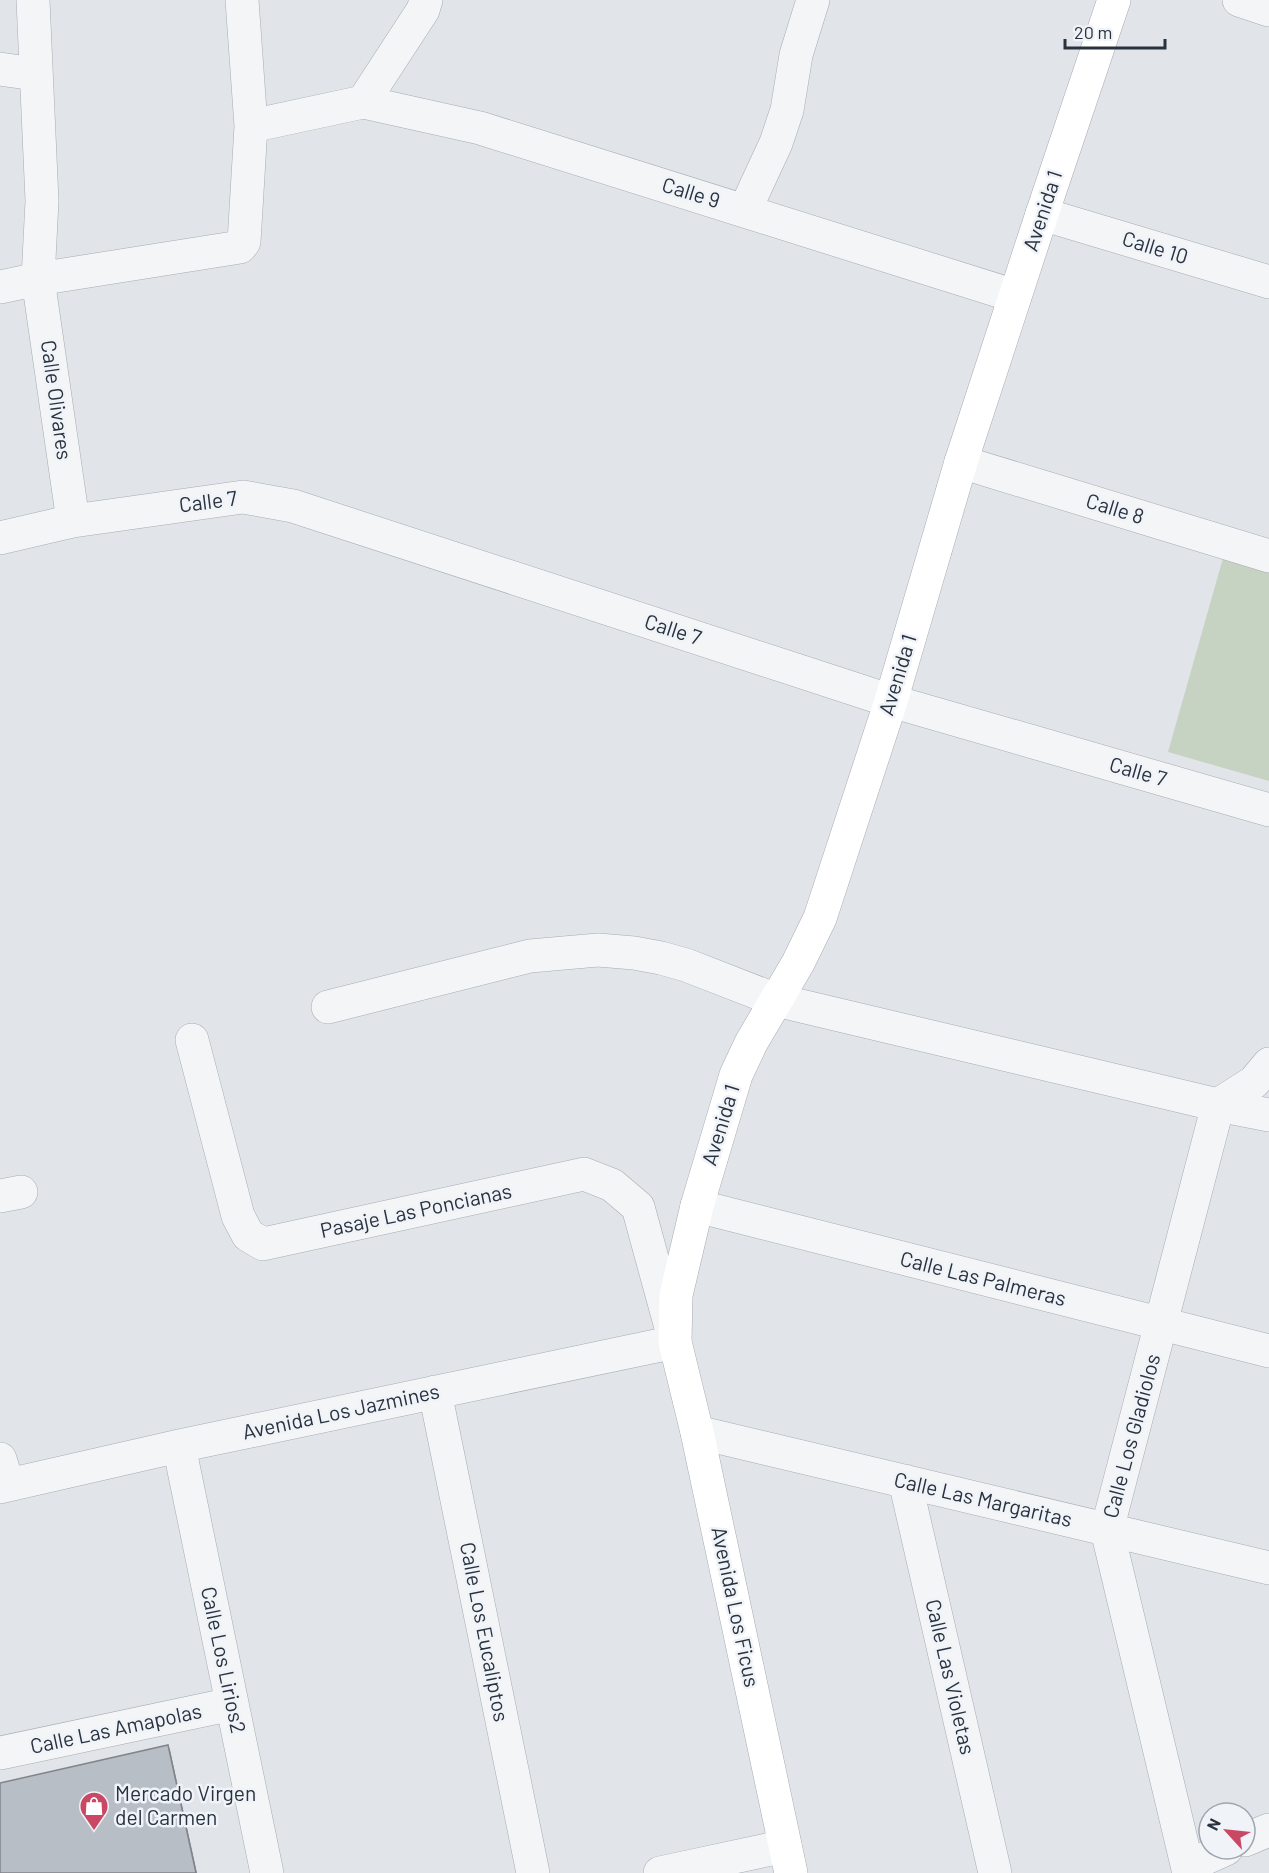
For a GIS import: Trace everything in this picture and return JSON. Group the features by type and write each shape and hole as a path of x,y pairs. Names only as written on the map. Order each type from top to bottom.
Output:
{"street":[{"name":"Calle Olivares","path":"33,0 42,201 38,279 73,521"},
{"path":"0,287 240,247 244,242 251,126 242,0"},
{"path":"251,126 363,102 423,10 426,0"},
{"path":"745,210 780,132 787,110 796,55 813,0"},
{"name":"Avenida 1","path":"675,1342 676,1295 697,1206 736,1076 751,1043 798,963 820,918 891,700 961,462 1114,0"},
{"path":"1239,0 1269,10"},
{"path":"0,69 35,74"},
{"name":"Calle 9","path":"363,102 480,128 1015,297"},
{"name":"Calle 10","path":"1042,214 1269,282"},
{"name":"Calle 8","path":"961,462 1269,556"},
{"name":"Calle 7","path":"0,538 73,521 243,497 293,506 891,700 1269,810"},
{"path":"328,1007 508,961 563,952 598,950 634,953 686,965 776,1000 1218,1106 1269,1115"},
{"name":"Pasaje Las Poncianas","path":"192,1040 238,1216 248,1235 263,1244 584,1174 612,1185 638,1207 675,1342"},
{"path":"1218,1106 1254,1082 1269,1064"},
{"name":"Calle Los Gladiolos","path":"1189,1869 1107,1530 1218,1106"},
{"name":"Calle Las Palmeras","path":"697,1206 1269,1351"},
{"name":"Avenida Los Jazmines","path":"3,1477 179,1446 675,1342"},
{"name":"Avenida Los Ficus","path":"675,1342 697,1432 788,1859"},
{"name":"Calle Los Eucaliptos","path":"435,1392 533,1873"},
{"name":"Calle Las Margaritas","path":"697,1432 1269,1568"},
{"name":"Calle Los Lirios2","path":"179,1446 267,1873"},
{"name":"Calle Las Violetas","path":"905,1481 995,1873"},
{"name":"Calle Las Amapolas","path":"0,1753 232,1704"},
{"path":"660,1873 788,1859"},
{"path":"1189,1869 1204,1861"}],"green space":[{"path":"1223,558 1269,571 1269,781 1168,752"}],"building":[{"name":"Mercado Virgen del Carmen","path":"168,1745 196,1873 0,1873 0,1783"}],"place":[{"name":"Mercado Virgen del Carmen","path":"94,1832"}]}
